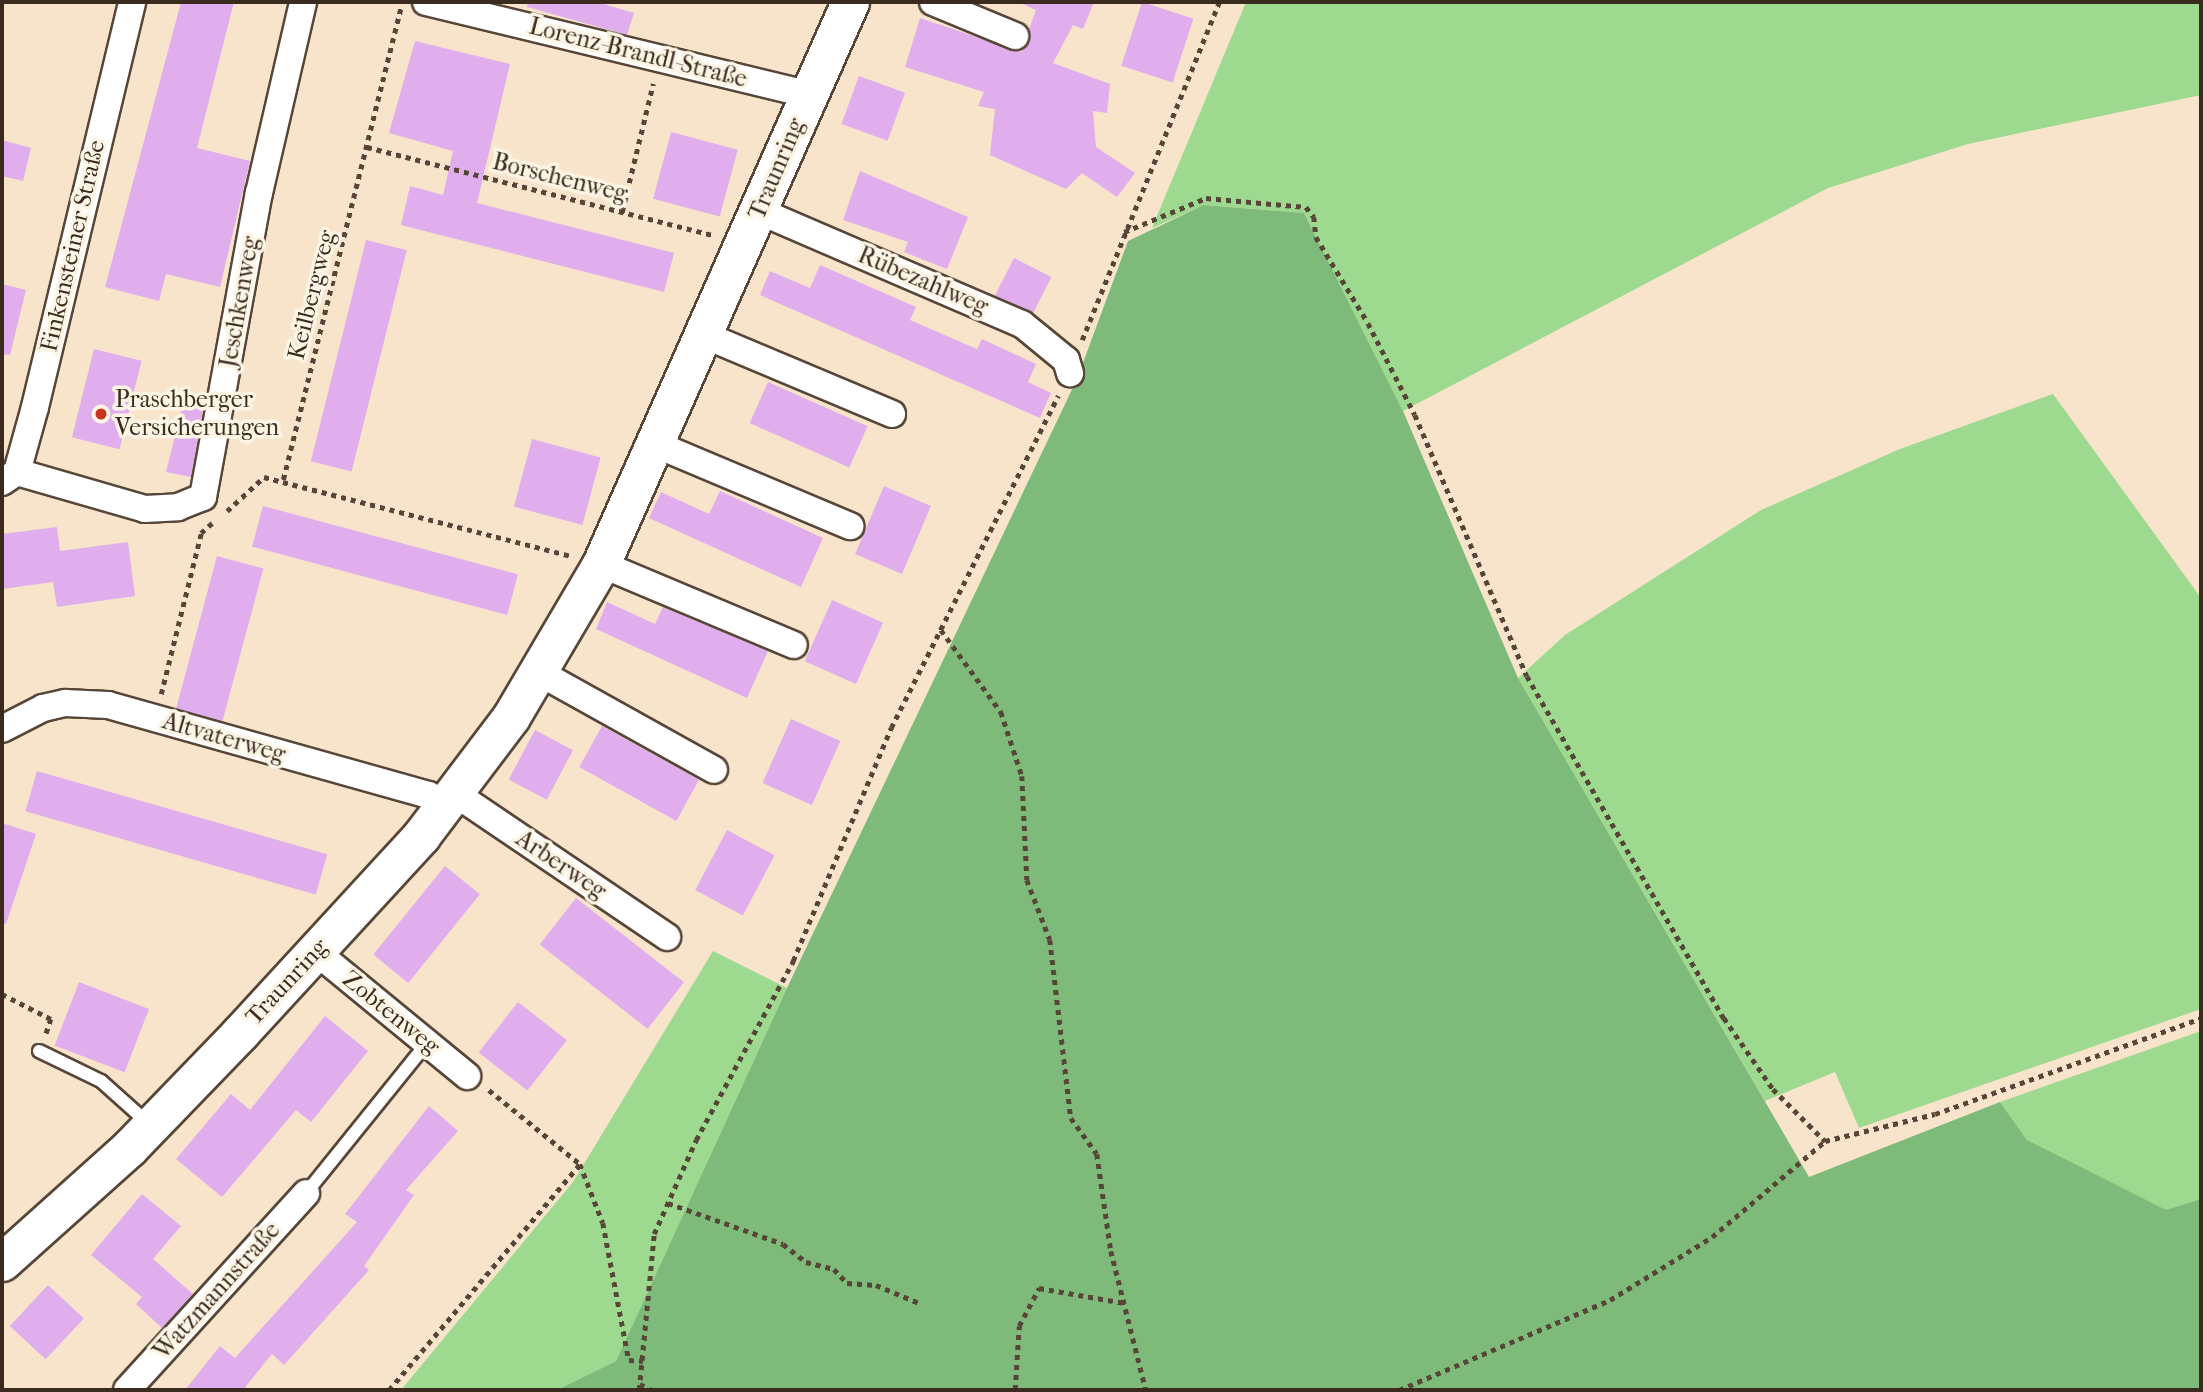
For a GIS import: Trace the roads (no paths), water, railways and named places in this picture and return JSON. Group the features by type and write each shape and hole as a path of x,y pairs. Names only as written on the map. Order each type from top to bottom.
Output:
{"street":[{"name":"Finkensteiner Straße","path":"10,477 132,2"},
{"name":"Jeschkenweg","path":"10,477 145,509 177,506 203,497 262,180 303,2"},
{"name":"Lorenz-Brandl-Straße","path":"425,2 809,95"},
{"name":"Traunring","path":"2,1261 151,1125 315,951 450,801 540,673 601,564 850,2"},
{"path":"933,2 1015,36"},
{"name":"Rübezahlweg","path":"759,211 1022,324 1066,360 1070,373"},
{"path":"704,335 892,414"},
{"path":"655,444 850,526"},
{"path":"601,564 794,645"},
{"path":"540,673 714,770"},
{"name":"Altvaterweg","path":"2,729 23,715 65,703 108,705 450,801"},
{"name":"Arberweg","path":"450,801 667,937"},
{"name":"Zobtenweg","path":"315,951 467,1076"},
{"name":"Watzmannstraße","path":"127,1390 306,1193"}],"lane":[{"path":"306,1193 427,1044"},
{"path":"39,1051 102,1081 151,1125"}],"place":[{"name":"Praschberger Versicherungen","path":"101,414"}]}
